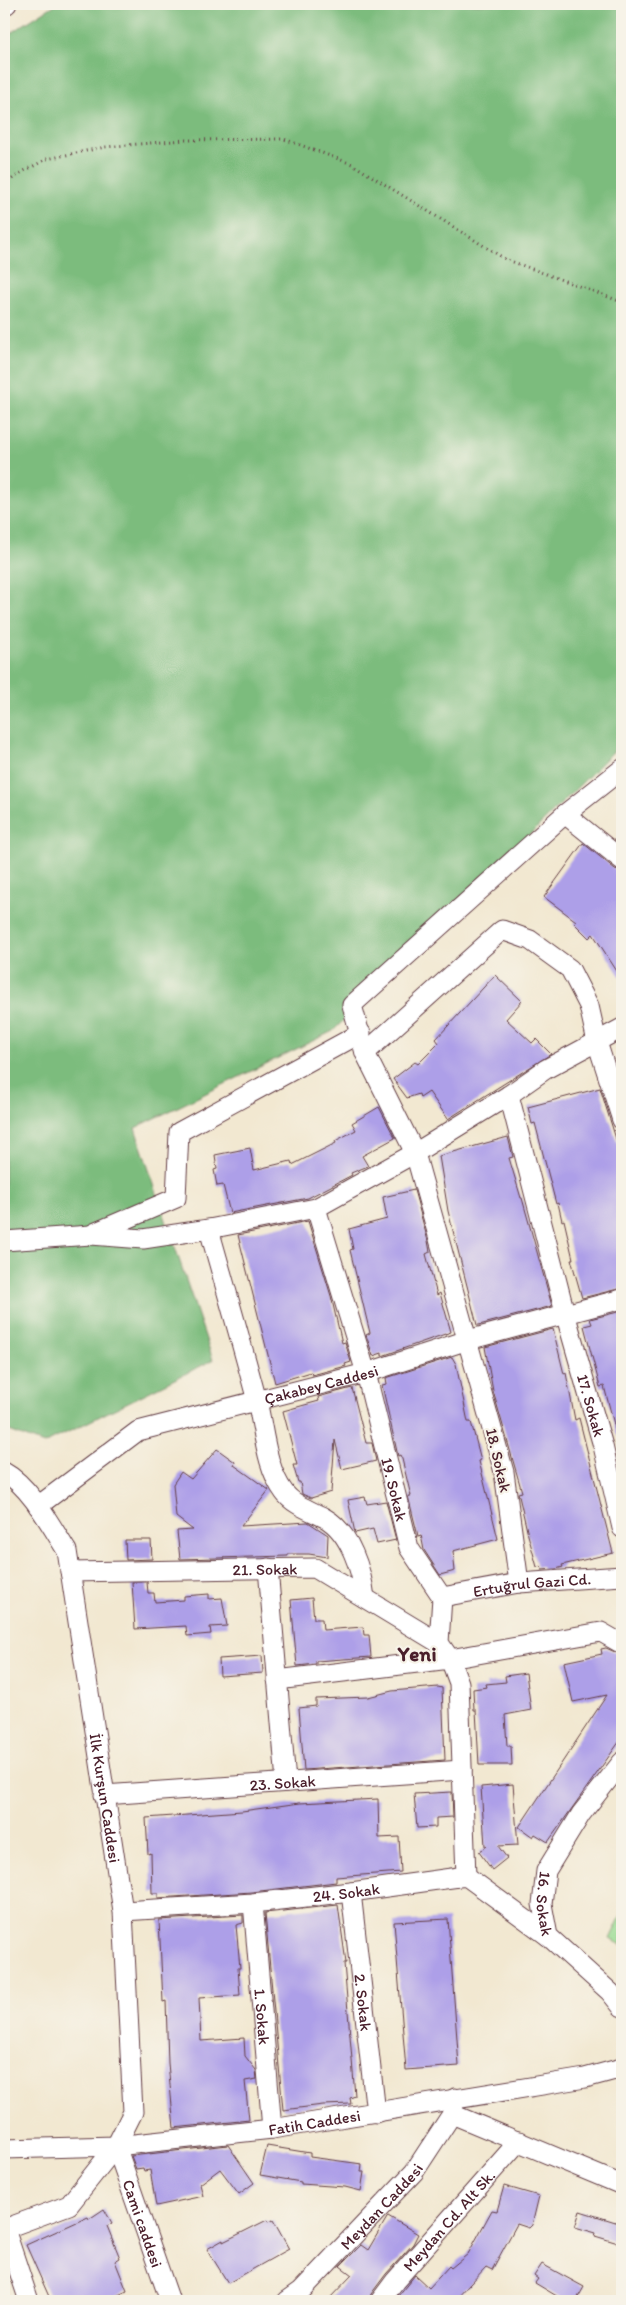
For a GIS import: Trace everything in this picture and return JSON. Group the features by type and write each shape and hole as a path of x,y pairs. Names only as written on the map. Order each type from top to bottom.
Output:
{"street":[{"path":"622,769 565,814 622,860"},
{"name":"18. Sokak","path":"519,1583 504,1472 415,1153 365,1053 352,1005 565,814"},
{"path":"365,1053 502,930 530,940 570,969 590,1006 597,1042 622,1120"},
{"path":"91,1235 176,1198 179,1132 361,1033"},
{"path":"4,1241 91,1235 143,1239 209,1229 316,1208 415,1153 509,1095 546,1069 597,1042 621,1034"},
{"name":"17. Sokak","path":"509,1095 565,1313 603,1446 622,1528"},
{"name":"19. Sokak","path":"316,1208 366,1373 410,1548 442,1596"},
{"path":"209,1229 272,1467 283,1492 291,1500 327,1519 344,1538 360,1570 365,1598"},
{"name":"Çakabey Caddesi","path":"38,1506 138,1431 366,1373 468,1340 622,1299"},
{"name":"İlk Kurşun Caddesi","path":"4,1472 11,1475 38,1506 67,1551 123,1911 133,2112 116,2146 69,2206 5,2229"},
{"path":"268,1568 286,1782"},
{"name":"21. Sokak","path":"70,1572 315,1568 439,1643"},
{"name":"Ertuğrul Gazi Cd.","path":"442,1596 519,1583 622,1576"},
{"path":"442,1596 439,1643 450,1659 459,1683 466,1876 548,1936"},
{"path":"277,1680 450,1659 601,1632 622,1644"},
{"name":"16. Sokak","path":"622,1762 581,1814 546,1871 542,1904 548,1936 610,1992 622,2007"},
{"name":"23. Sokak","path":"104,1795 462,1770"},
{"name":"24. Sokak","path":"123,1911 253,1903 466,1876"},
{"name":"2. Sokak","path":"351,1892 376,2114"},
{"name":"1. Sokak","path":"253,1903 272,2129"},
{"name":"Fatih Caddesi","path":"4,2150 116,2146 272,2129 376,2114 453,2106 585,2078 622,2068"},
{"path":"453,2106 519,2141 622,2185"},
{"name":"Meydan Caddesi","path":"287,2301 301,2290 414,2172 453,2106"},
{"name":"Meydan Cd. Alt Sk.","path":"380,2301 519,2141"},
{"name":"Cami caddesi","path":"116,2146 170,2301"},
{"path":"5,2229 29,2301"}],"path":[{"path":"4,185 22,172 47,159 105,147 186,140 284,139 352,164 506,259 622,302"}],"green space":[{"path":"56,4 622,4 622,743 333,1031 135,1128 213,1360 44,1444 4,1429 4,37"},
{"path":"622,1914 622,1945 610,1939"}],"building":[{"path":"583,843 615,869 622,871 622,979 593,934 589,938 574,923 576,921 544,897"},
{"path":"495,975 522,1001 506,1019 532,1043 536,1039 551,1054 448,1119 429,1092 420,1098 419,1094 407,1098 393,1079 415,1062 418,1064 439,1043 436,1039"},
{"path":"600,1088 622,1158 622,1288 582,1298 571,1259 573,1259 564,1220 562,1221 558,1203 556,1204 535,1123 532,1124 528,1107"},
{"path":"379,1107 395,1138 362,1156 368,1166 351,1173 352,1175 308,1198 230,1213 223,1185 217,1186 214,1170 217,1169 215,1155 250,1148 254,1170 291,1161 292,1165 336,1143 335,1141 356,1130 352,1123"},
{"path":"508,1137 513,1157 509,1158 552,1306 477,1325 448,1211 439,1156"},
{"path":"414,1190 428,1241 430,1252 426,1254 437,1295 440,1293 451,1332 382,1356 382,1353 373,1356 366,1335 370,1333 350,1250 353,1249 349,1229 387,1219 383,1197"},
{"path":"308,1221 331,1296 342,1343 345,1342 351,1362 345,1364 346,1366 312,1375 311,1372 275,1383 238,1235"},
{"path":"622,1311 622,1436 617,1436 604,1386 600,1387 584,1326 592,1324 590,1319"},
{"path":"553,1329 564,1374 566,1373 575,1420 579,1418 613,1553 562,1565 563,1567 556,1569 542,1570 541,1566 537,1567 528,1535 518,1493 522,1492 493,1391 485,1347"},
{"path":"452,1357 456,1364 468,1422 471,1422 481,1460 479,1461 498,1539 453,1551 455,1571 440,1575 424,1550 421,1535 418,1536 408,1496 411,1496 402,1459 400,1455 398,1456 382,1385 387,1384 386,1378"},
{"path":"352,1388 366,1443 372,1443 376,1461 342,1469 335,1440 331,1492 311,1498 302,1494 300,1482 298,1482 293,1465 297,1465 283,1411 319,1401 318,1397"},
{"path":"217,1449 235,1462 234,1465 269,1490 241,1526 308,1522 328,1535 327,1557 309,1554 288,1554 288,1556 180,1559 177,1531 193,1530 176,1517 173,1484 181,1472 191,1479"},
{"path":"365,1497 367,1504 386,1501 396,1540 377,1544 373,1529 355,1533 348,1500"},
{"path":"125,1540 151,1540 152,1559 126,1560"},
{"path":"132,1582 147,1582 148,1593 154,1593 155,1602 184,1600 184,1596 209,1594 209,1599 222,1598 227,1626 210,1627 211,1634 187,1636 186,1626 135,1629"},
{"path":"312,1598 314,1619 322,1619 323,1630 363,1627 364,1635 369,1635 371,1657 316,1661 316,1664 297,1666 291,1600"},
{"path":"606,1648 622,1655 622,1738 548,1842 535,1834 533,1837 519,1827 607,1695 573,1702 564,1662 602,1654 601,1649"},
{"path":"262,1656 263,1673 220,1676 219,1659"},
{"path":"526,1673 531,1710 505,1715 507,1746 511,1746 512,1765 479,1765 473,1689 487,1687 486,1684 506,1682 505,1676"},
{"path":"442,1688 445,1760 304,1770 299,1708 316,1706 316,1699 368,1697 392,1691"},
{"path":"513,1784 518,1845 498,1846 507,1858 492,1870 479,1852 487,1846 485,1846 481,1787"},
{"path":"452,1792 453,1817 436,1818 436,1827 417,1828 414,1794"},
{"path":"378,1799 379,1838 399,1837 401,1872 336,1877 336,1882 252,1892 158,1898 158,1893 152,1893 151,1853 148,1854 146,1818 242,1811 300,1803"},
{"path":"338,1905 346,1963 344,1963 355,2096 350,2098 351,2104 283,2110 265,1913"},
{"path":"243,1915 243,1923 236,1925 240,1968 238,1968 240,1995 199,1998 201,2041 244,2038 245,2056 256,2070 257,2079 245,2081 249,2120 174,2128 168,2063 166,2001 163,2002 159,1920"},
{"path":"448,1919 459,2066 406,2070 394,1922"},
{"path":"228,2145 254,2183 239,2194 220,2169 200,2184 203,2196 156,2206 150,2170 136,2169 131,2156"},
{"path":"267,2146 310,2153 310,2157 362,2164 361,2172 364,2172 361,2191 345,2187 301,2184 301,2182 260,2175"},
{"path":"504,2186 539,2196 532,2225 529,2228 517,2224 492,2270 486,2267 454,2301 394,2301 415,2275 429,2288 449,2266 451,2268 468,2254 492,2210 497,2211"},
{"path":"104,2209 112,2223 107,2226 120,2258 115,2261 127,2291 105,2301 51,2301 26,2245 88,2217 89,2219"},
{"path":"580,2211 622,2224 618,2243 595,2236 596,2233 575,2227"},
{"path":"388,2216 418,2234 413,2244 386,2274 371,2294 369,2301 327,2301 352,2275 340,2266 361,2245 368,2250"},
{"path":"267,2220 268,2222 273,2220 289,2249 228,2283 207,2249"},
{"path":"542,2264 584,2287 576,2301 565,2301 535,2283 538,2279 534,2276"}],"district":[{"name":"Yeni","path":"417,1654"}]}
